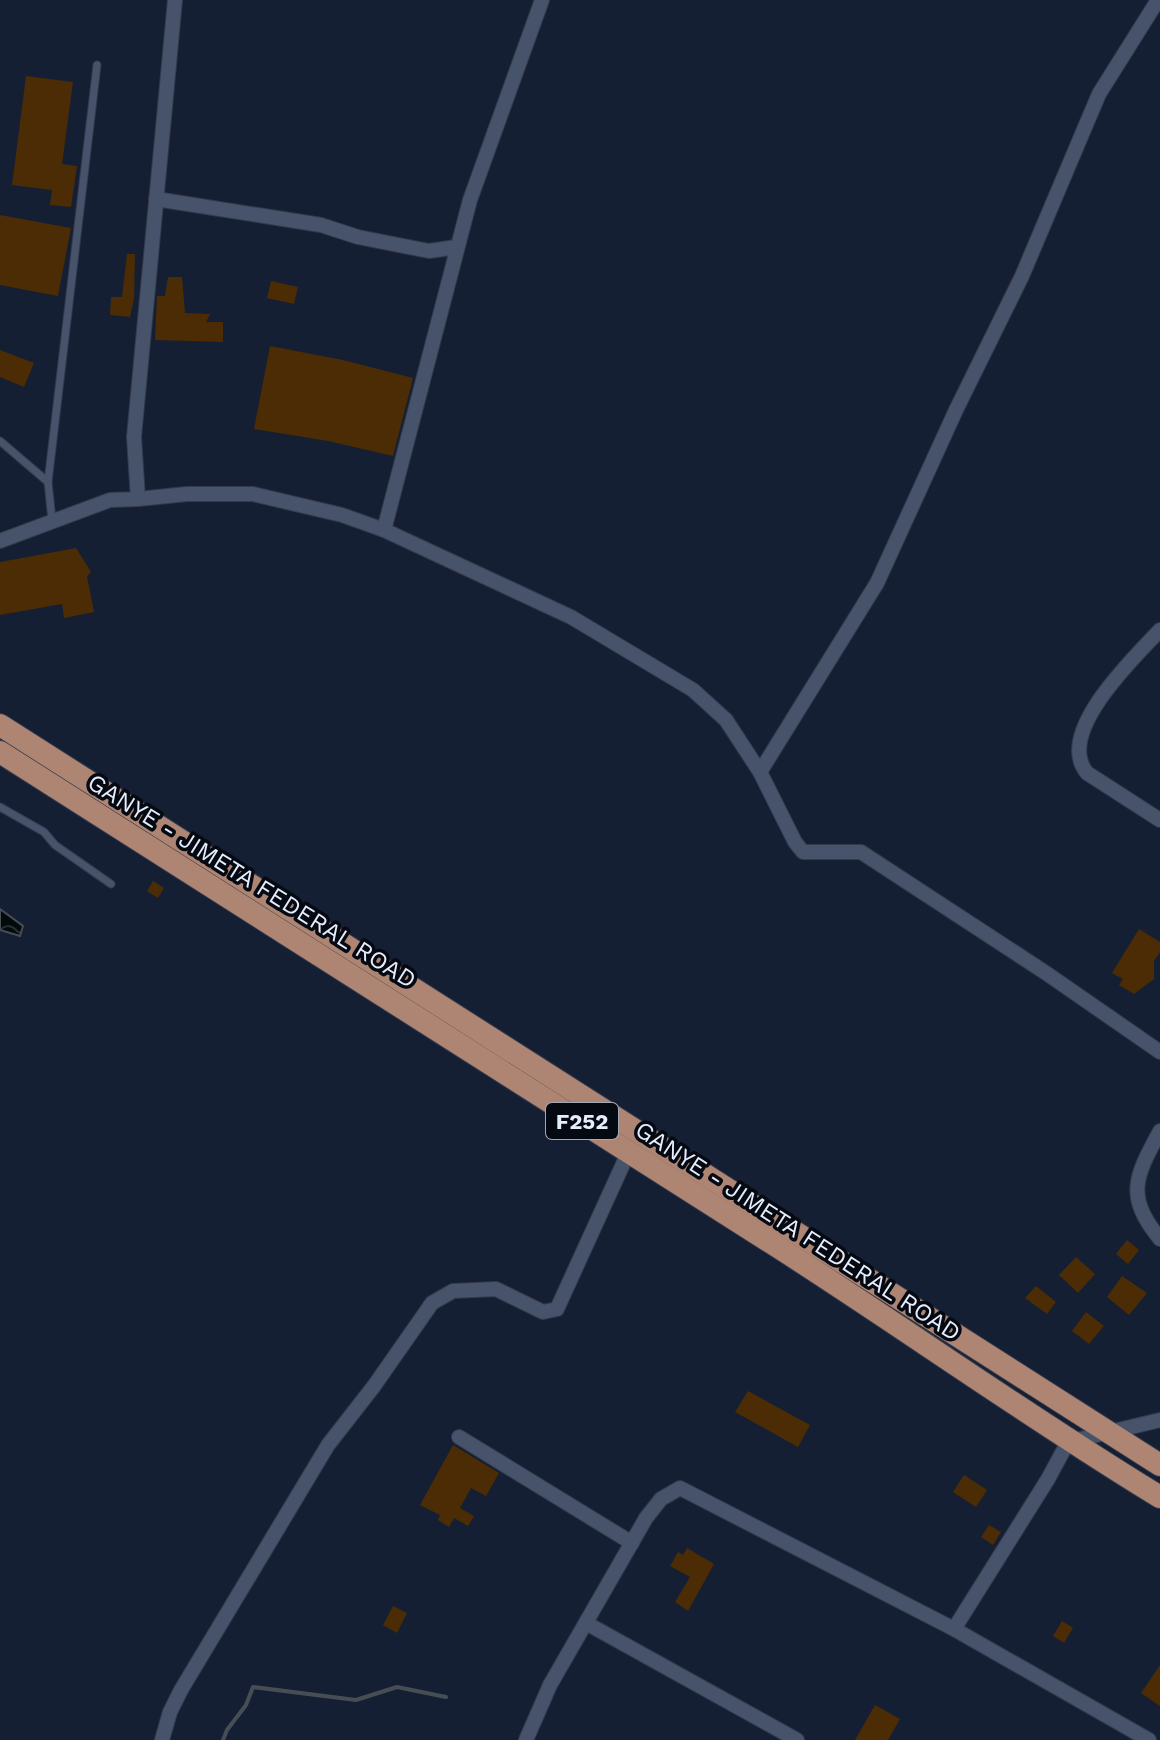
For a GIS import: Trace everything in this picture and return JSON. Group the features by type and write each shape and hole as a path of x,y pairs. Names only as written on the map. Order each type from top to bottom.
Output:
{"main road":[{"name":"GANYE - JIMETA FEDERAL ROAD","path":"0,725 1160,1465"},
{"name":"GANYE - JIMETA FEDERAL ROAD","path":"0,752 629,1151 824,1277 1068,1442 1160,1497"}],"street":[{"path":"138,499 134,437 175,0"},
{"path":"384,530 470,200 542,0"},
{"path":"760,772 877,583 956,410 1022,276 1099,94 1158,0"},
{"path":"156,199 321,225 358,237 429,251 457,247"},
{"path":"0,541 110,500 187,494 253,494 342,515 384,530 571,617 693,690 726,720 760,772 803,852 861,852 1160,1052"},
{"path":"1160,630 1123,670 1090,713 1080,735 1080,754 1081,766 1087,773 1160,820"},
{"path":"1160,1131 1135,1184 1142,1217 1160,1239"},
{"path":"162,1740 170,1712 181,1690 328,1445 432,1303 453,1291 496,1289 543,1312 557,1309 629,1151"},
{"path":"954,1629 1068,1442 1160,1420"},
{"path":"459,1437 632,1543"},
{"path":"526,1740 550,1685 646,1518 661,1499 680,1488 954,1629 1149,1740"},
{"path":"586,1623 797,1740"}],"lane":[{"path":"53,522 48,482 97,65"},
{"path":"0,441 48,482"},
{"path":"0,807 44,832 55,845 111,884"}],"water":[{"path":"0,909 23,926 20,936 0,930"}],"building":[{"path":"26,76 73,82 62,164 77,166 71,207 50,205 52,190 12,185"},
{"path":"0,215 71,228 58,296 0,285"},
{"path":"127,254 135,254 134,299 130,317 110,315 111,297 122,297"},
{"path":"168,277 182,277 185,313 210,314 206,322 223,322 223,342 155,340 157,296 165,296"},
{"path":"271,281 298,287 294,304 267,298"},
{"path":"270,346 413,378 393,456 254,429"},
{"path":"0,350 34,363 24,387 0,377"},
{"path":"76,548 91,572 87,576 94,612 64,618 62,604 0,615 0,562"},
{"path":"153,881 164,888 158,898 147,891"},
{"path":"1139,929 1160,942 1160,952 1154,961 1154,979 1134,994 1119,985 1123,979 1112,973"},
{"path":"1127,1240 1139,1250 1128,1264 1116,1254"},
{"path":"1076,1257 1095,1274 1078,1293 1059,1275"},
{"path":"1122,1276 1147,1293 1129,1315 1107,1297"},
{"path":"1036,1286 1056,1302 1047,1314 1025,1298"},
{"path":"1086,1312 1104,1326 1089,1344 1072,1331"},
{"path":"748,1391 810,1425 798,1447 735,1412"},
{"path":"453,1445 499,1473 486,1496 471,1488 460,1508 474,1516 468,1526 454,1518 449,1527 438,1520 440,1515 420,1505"},
{"path":"964,1475 987,1490 976,1507 953,1492"},
{"path":"989,1525 1001,1532 993,1545 981,1537"},
{"path":"687,1548 714,1564 688,1611 675,1602 690,1577 670,1566 678,1552 683,1555"},
{"path":"393,1606 407,1613 397,1633 383,1625"},
{"path":"1062,1621 1073,1628 1064,1643 1053,1636"},
{"path":"1160,1665 1160,1706 1141,1693"},
{"path":"875,1705 900,1719 888,1740 855,1740"}],"waterway":[{"path":"223,1740 246,1705 253,1687 356,1700 397,1687 446,1697"}]}
